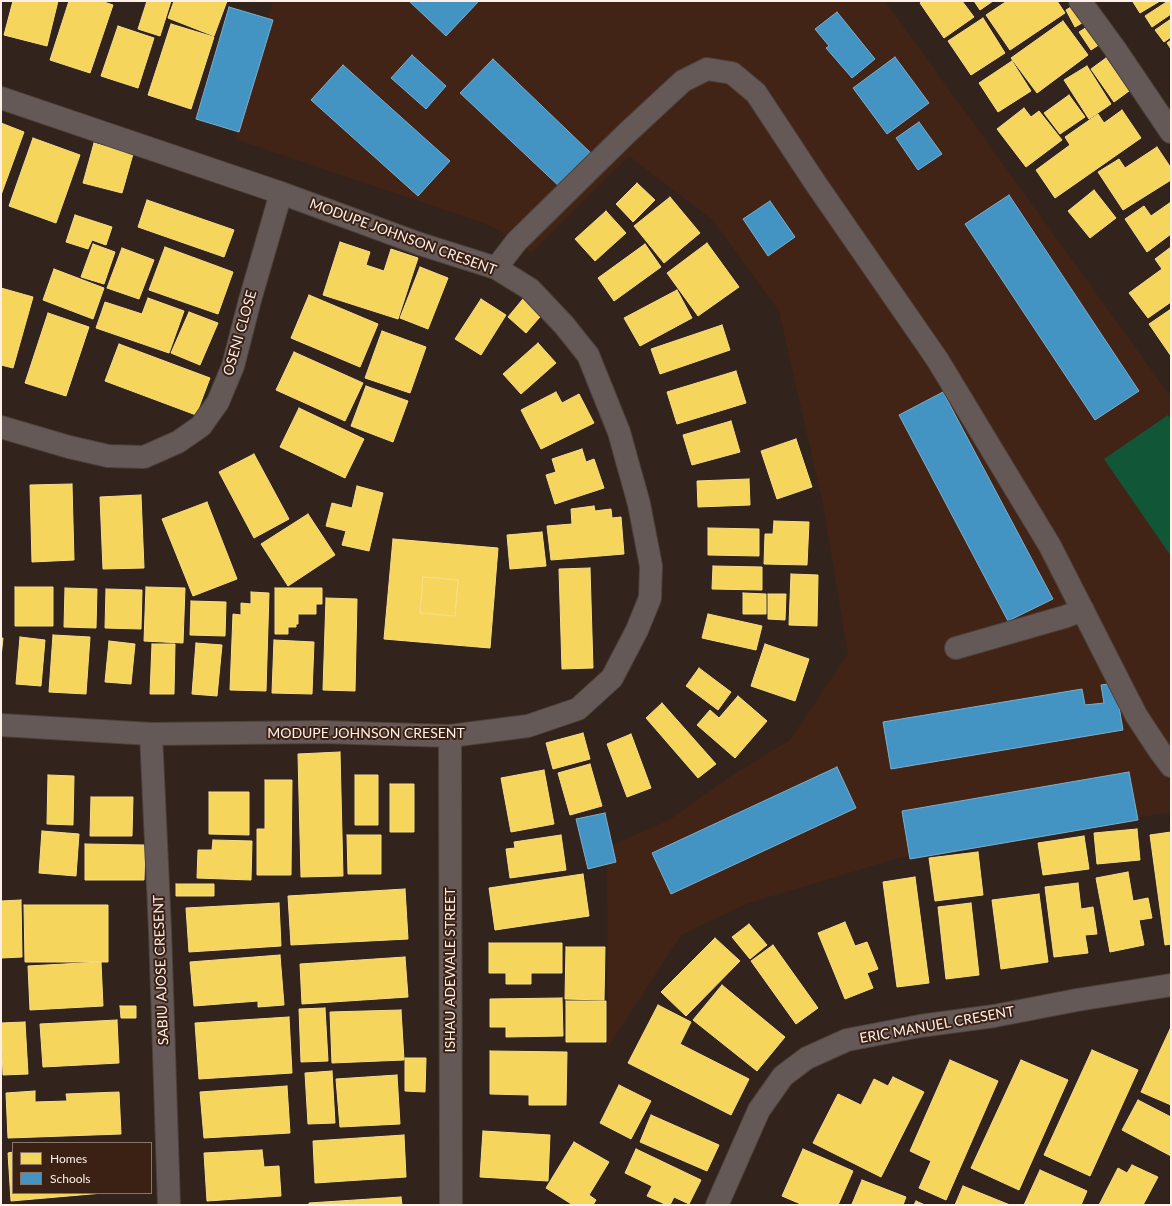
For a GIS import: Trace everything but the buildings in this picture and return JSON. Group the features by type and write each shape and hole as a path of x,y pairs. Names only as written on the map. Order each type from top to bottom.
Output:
{"street":[{"path":"1080,1 1115,49 1171,132"},
{"path":"496,268 517,241 628,132 683,81 706,69 732,72 756,93 816,184 937,359 1050,546 1136,715 1158,750 1171,766"},
{"name":"MODUPE JOHNSON CRESENT","path":"1,98 281,193 420,244 496,268 530,289 564,325 588,355 619,432 639,504 652,566 650,598 637,630 612,678 578,709 528,726 450,736 323,732 151,734 1,725"},
{"name":"OSENI CLOSE","path":"1,427 69,447 108,456 144,457 178,442 201,426 218,402 233,366 250,300 281,193"},
{"path":"956,648 1064,617 1083,610"},
{"name":"SABIU AJOSE CRESENT","path":"151,734 160,923 169,1205"},
{"name":"ISHAU ADEWALE STREET","path":"450,736 451,1205"},
{"name":"ERIC MANUEL CRESENT","path":"717,1205 759,1110 783,1076 807,1058 847,1040 920,1026 994,1016 1171,985"}],"shaded area":[{"path":"273,1 885,1 1171,397 1171,812 898,858 746,904 681,935 608,1047 607,847 669,820 734,774 790,740 848,654 823,504 779,311 713,220 629,156 531,253 517,241 487,224 235,139"}],"green space":[{"path":"1168,415 1171,420 1171,556 1104,459"}]}
